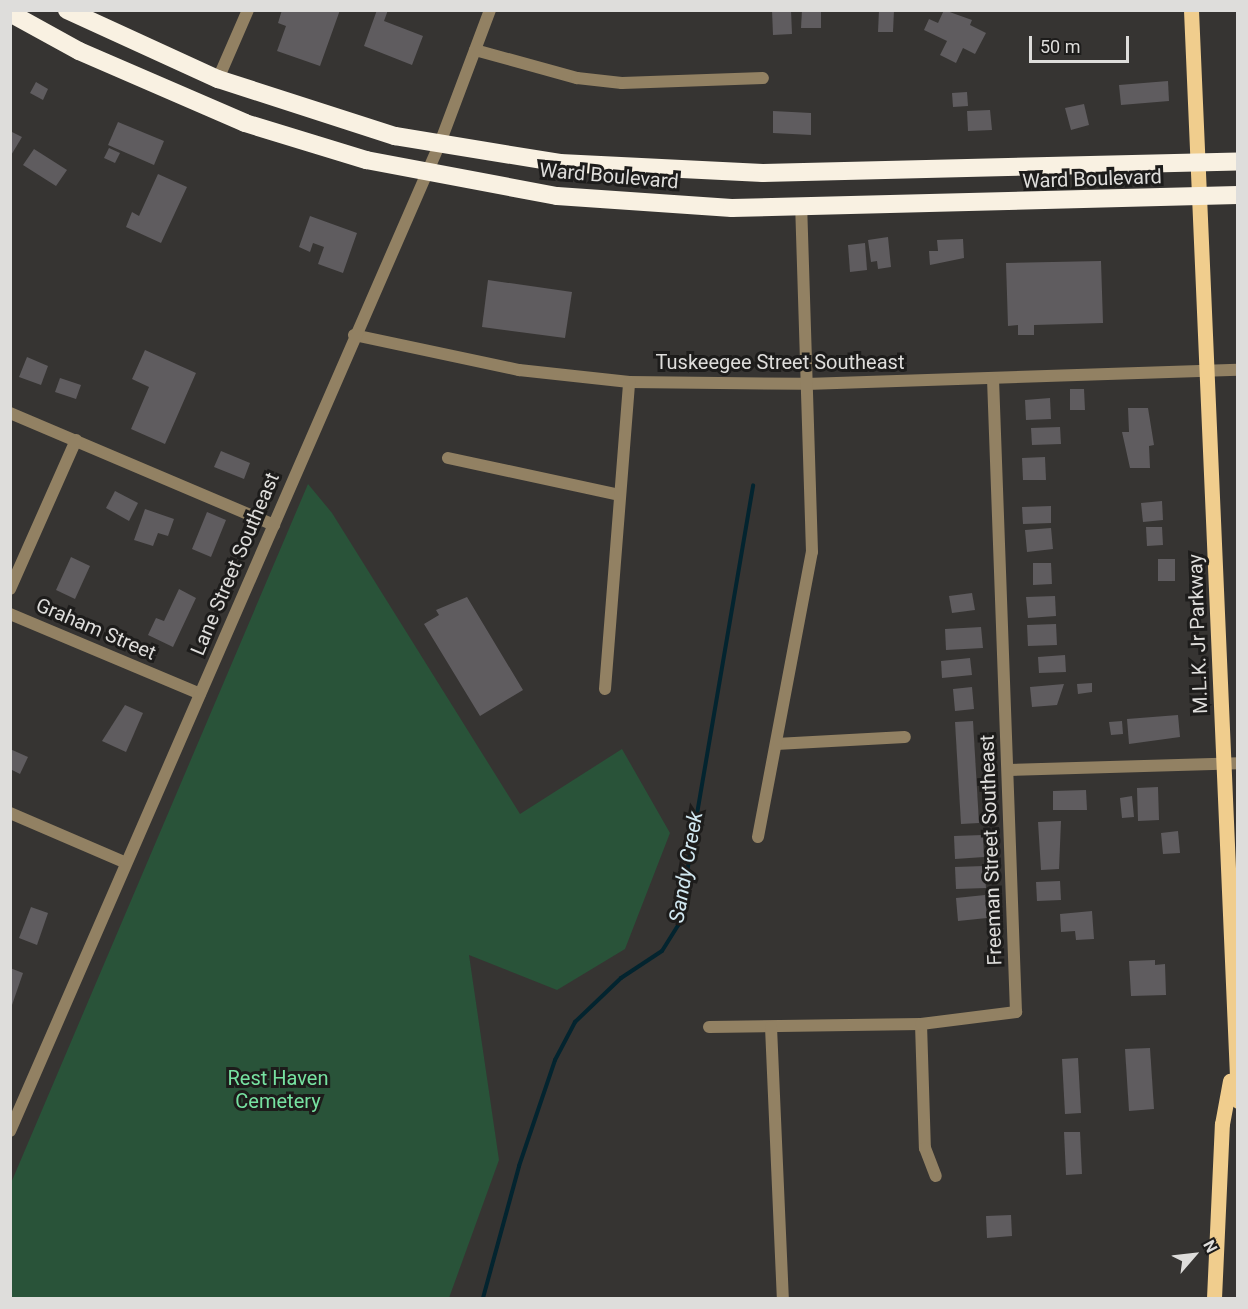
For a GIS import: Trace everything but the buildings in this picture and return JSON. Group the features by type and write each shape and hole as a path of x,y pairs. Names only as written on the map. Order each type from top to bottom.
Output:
{"highway":[{"name":"Ward Boulevard","path":"67,10 218,79 395,136 560,163 725,173 1238,160"},
{"name":"Ward Boulevard","path":"10,13 79,51 245,123 427,173 556,196 801,207 1200,198 1238,195"}],"main road":[{"name":"M.L.K. Jr Parkway","path":"1191,10 1230,763 1233,1069"},
{"path":"1233,1069 1238,1101"},
{"path":"1214,1299 1222,1124 1233,1069"}],"street":[{"path":"218,79 248,10"},
{"name":"Lane Street Southeast","path":"10,1131 274,525 354,335 427,173 490,10"},
{"path":"475,50 577,78 622,83 763,78"},
{"path":"758,837 812,552 801,207"},
{"name":"Tuskeegee Street Southeast","path":"354,335 519,370 629,382 806,384 1238,370"},
{"name":"Freeman Street Southeast","path":"709,1027 921,1024 1016,1012 993,379"},
{"path":"605,689 618,495 629,382"},
{"path":"10,413 274,525"},
{"path":"10,589 76,440"},
{"path":"448,458 618,495"},
{"name":"Graham Street","path":"10,614 200,694"},
{"path":"776,744 905,737"},
{"path":"1008,770 1230,763"},
{"path":"10,813 126,863"},
{"path":"921,1024 925,1148 936,1176"},
{"path":"771,1027 783,1299"}],"green space":[{"name":"Rest Haven Cemetery","path":"308,484 332,513 520,814 622,749 670,833 625,949 557,990 469,955 499,1160 449,1298 11,1298 11,1183"}],"waterway":[{"name":"Sandy Creek","path":"483,1298 519,1166 555,1060 575,1022 621,978 662,951 678,925 753,485"}]}
